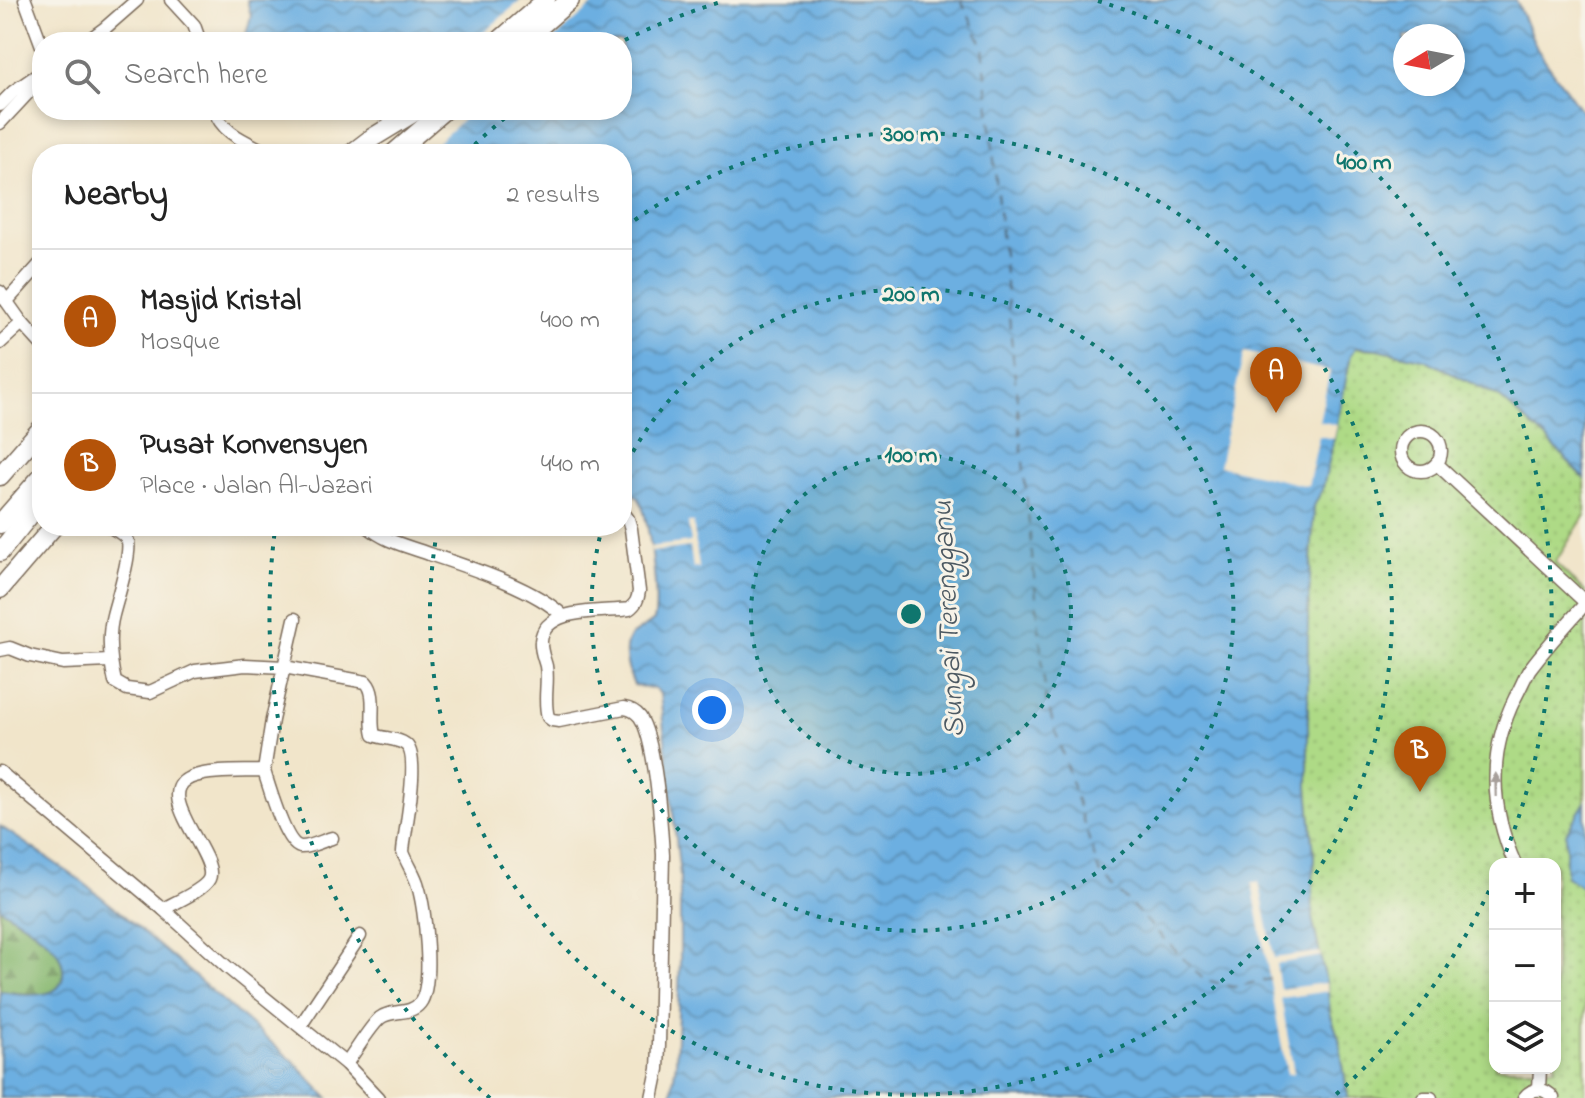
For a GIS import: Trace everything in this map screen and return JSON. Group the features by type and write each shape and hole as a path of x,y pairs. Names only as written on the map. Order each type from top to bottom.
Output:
{"highway":[{"path":"509,32 546,0"},
{"path":"533,32 570,0"},
{"path":"365,144 402,120"},
{"path":"380,144 408,120"},
{"path":"405,144 432,120"},
{"path":"0,476 32,439"},
{"path":"0,524 32,487"},
{"path":"0,552 32,512"},
{"path":"0,589 45,536"}],"street":[{"path":"25,0 37,32"},
{"path":"100,32 137,0"},
{"path":"171,0 194,25 196,32"},
{"path":"0,105 13,92 32,81"},
{"path":"0,123 32,86"},
{"path":"219,120 227,131 251,144"},
{"path":"32,271 4,297 32,334"},
{"path":"0,343 22,323"},
{"path":"1437,464 1585,603 1528,672 1507,714 1498,742 1496,801 1513,858"},
{"path":"123,536 128,542 124,572 112,618 110,661 115,682 127,689 150,692 195,671 245,665 284,667 366,682 372,693 374,735 405,743 410,748 412,780 403,852 417,881 424,911 424,995 413,1009 382,1016 346,1064"},
{"path":"379,536 528,592 563,616"},
{"path":"632,536 638,599 629,609 563,616 550,624 541,640 546,668 548,717 559,721 624,708 632,710 644,726 656,780 663,886 658,1069 652,1098"},
{"path":"295,619 269,733 264,771 284,829 297,845 302,847 332,838"},
{"path":"0,650 10,648 63,663 110,661"},
{"path":"163,909 203,887 211,874 206,856 182,812 179,792 182,784 197,775 264,771"},
{"path":"0,772 227,967 301,1025 346,1064 378,1098"},
{"path":"301,1025 360,936"},
{"path":"1539,1089 1540,1074"},
{"path":"1524,1098 1531,1091 1539,1089 1553,1098"},
{"path":"1423,1098 1431,1098"}],"green space":[{"path":"1239,342 1378,349 1426,360 1499,397 1546,438 1585,479 1585,515 1555,563 1585,592 1585,1098 1348,1098 1339,1039 1330,1013 1312,918 1314,854 1308,788 1308,616 1314,506"},
{"path":"0,908 56,950 63,970 57,989 39,995 0,991"}],"water":[{"name":"Sungai Terengganu","path":"247,0 1516,0 1537,49 1585,116 1585,479 1546,438 1499,397 1426,360 1357,347 1351,355 1323,488 1314,506 1308,616 1308,788 1314,854 1312,918 1330,1013 1339,1039 1348,1098 671,1098 676,1062 680,876 660,694 655,689 634,685 626,652 632,635 654,620 656,595 646,519 637,496 632,494 632,144 403,144 377,120 632,120 632,32 247,32 251,16"},
{"path":"1585,802 1585,889 1566,877 1566,833"},
{"path":"0,826 80,880 115,908 293,1061 328,1098 0,1098 0,991 48,993 61,983 63,969 58,954 47,940 0,908"}],"pier":[{"path":"521,0 599,0 562,32 484,32"},
{"path":"381,120 462,120 436,144 397,144 376,124"},
{"path":"1244,352 1330,371 1319,421 1337,425 1334,439 1319,436 1308,486 1219,466"},
{"path":"688,522 693,522 699,568 693,568 690,547 651,552 650,547 691,542"},
{"path":"1259,882 1274,958 1320,952 1321,956 1276,964 1280,989 1326,983 1328,991 1281,998 1294,1073 1287,1074 1252,883"}],"ferry route":[{"path":"961,0 983,46 1046,700 1099,872 1203,979 1234,987 1270,979"}],"place":[{"name":"Masjid Kristal","path":"1276,413"},
{"name":"Pusat Konvensyen","path":"1420,792"}]}
